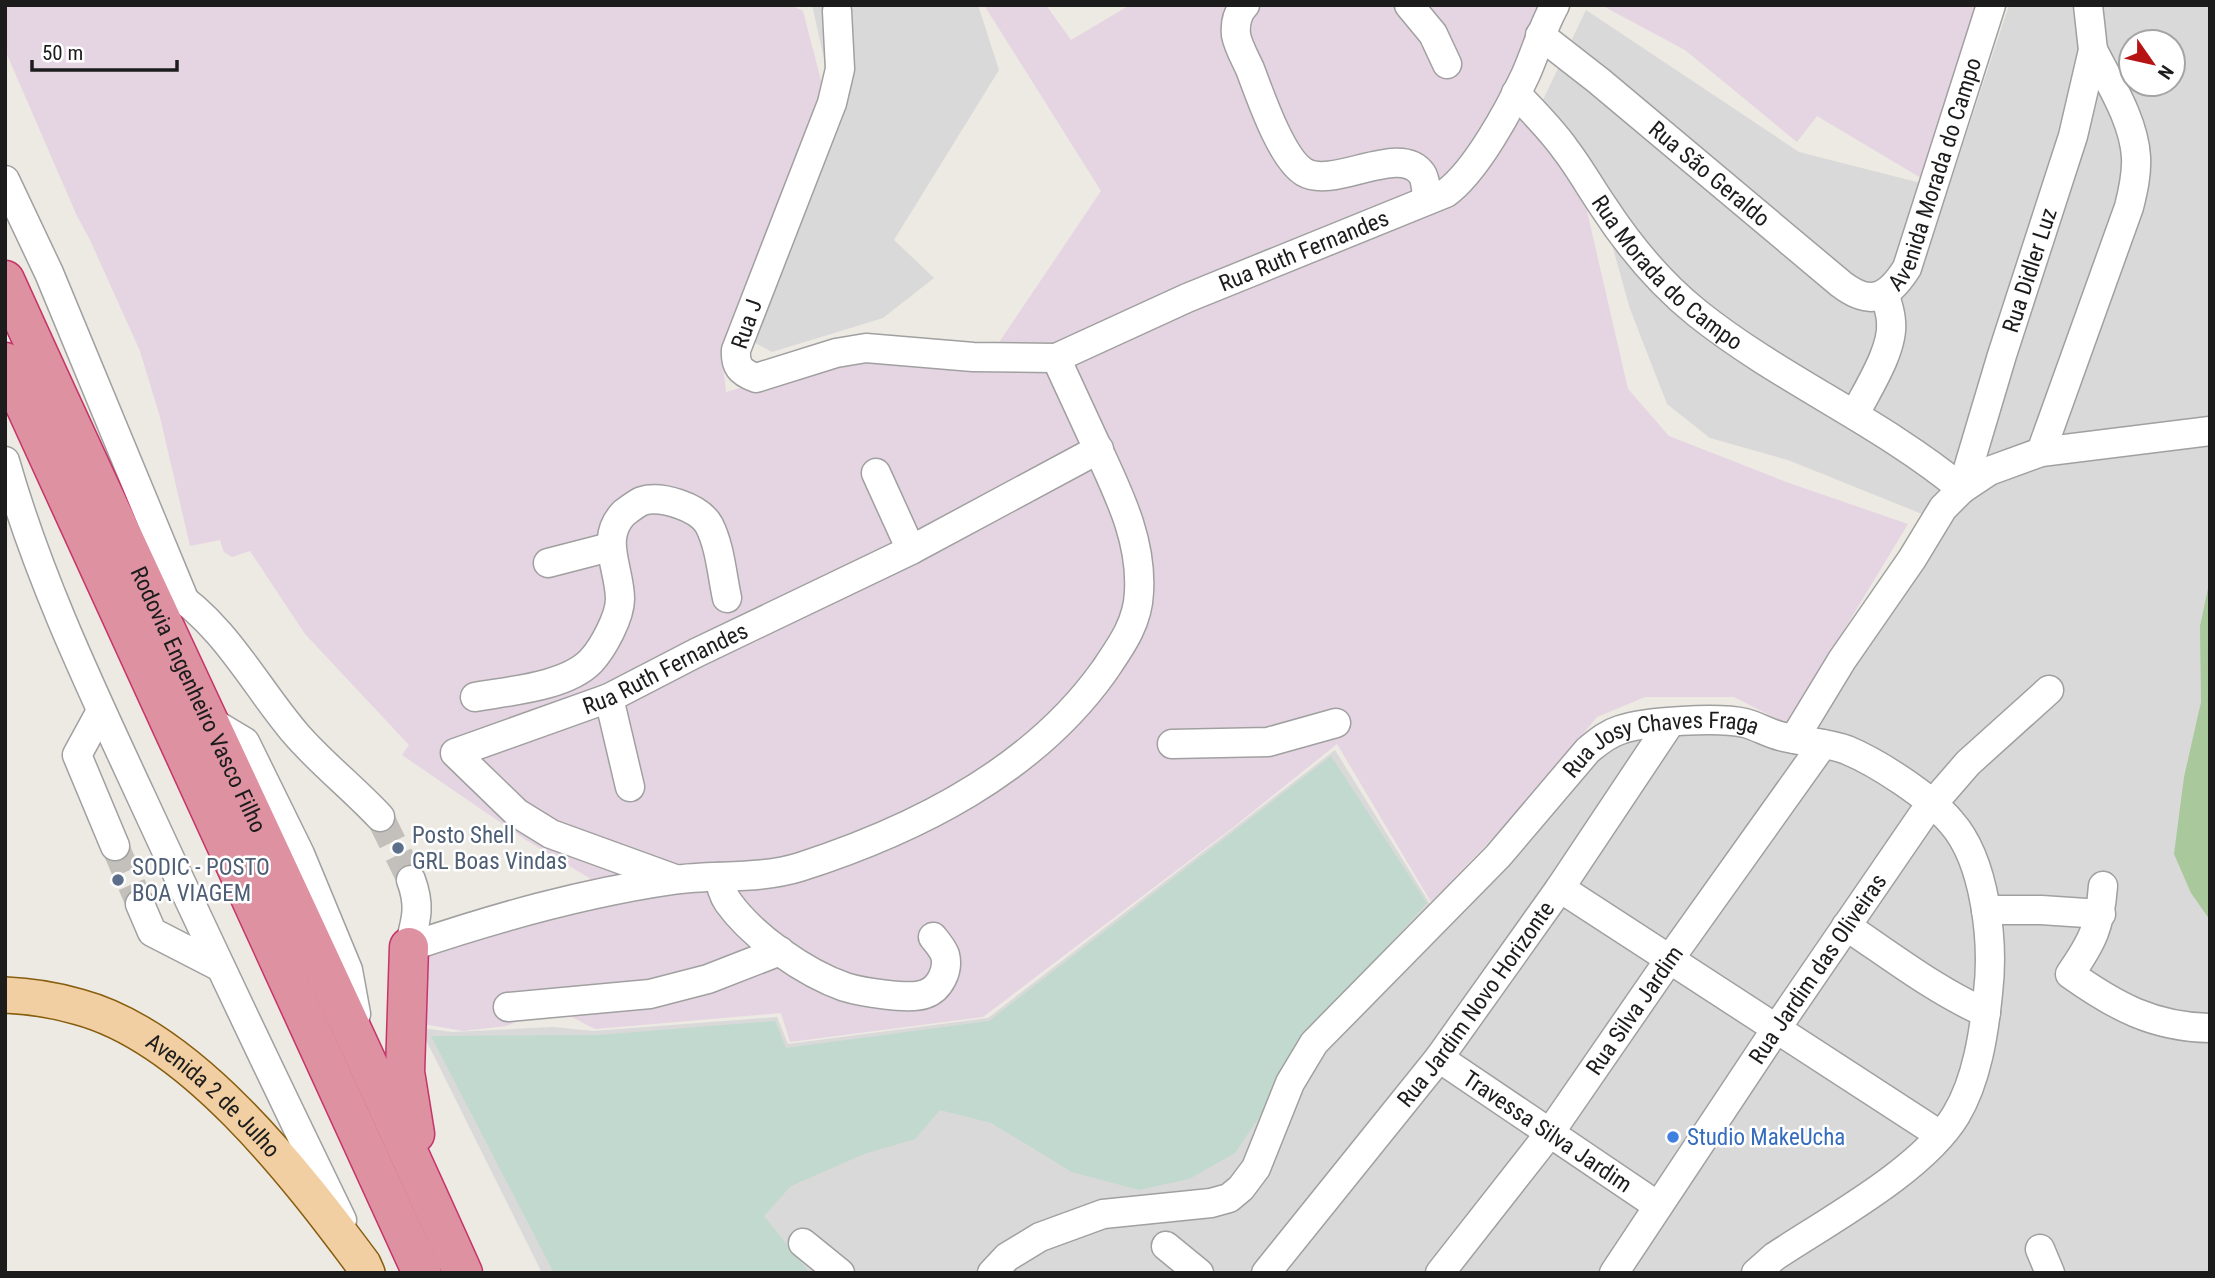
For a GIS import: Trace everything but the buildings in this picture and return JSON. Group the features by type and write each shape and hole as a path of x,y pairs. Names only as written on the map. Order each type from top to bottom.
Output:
{"highway":[{"name":"Rodovia Engenheiro Vasco Filho","path":"5,280 205,718 363,1051 463,1273"},
{"name":"Rodovia Engenheiro Vasco Filho","path":"5,362 422,1273"},
{"path":"409,947 405,1072 419,1157 439,1220"}],"main road":[{"name":"Avenida 2 de Julho","path":"5,995 32,996 80,1007 116,1021 150,1040 193,1072 264,1140 306,1188 365,1268"}],"street":[{"path":"1245,5 1236,21 1236,36 1270,121 1292,159 1305,173 1322,176 1348,173 1375,165 1401,163 1415,167 1423,176 1427,200"},
{"path":"1409,5 1433,34 1447,64"},
{"name":"Rua Ruth Fernandes","path":"409,947 486,921 562,900 675,879 764,875 798,867 921,820 1020,758 1090,690 1133,627 1139,593 1138,551 1125,507 1056,358 1199,293 1446,193 1460,183 1474,165 1516,93 1555,5"},
{"name":"Avenida Morada do Campo","path":"1855,414 1889,340 1892,323 1885,295 1898,283 1907,268 1991,5"},
{"name":"Rua Didler Luz","path":"1962,489 2073,136 2092,50 2088,5"},
{"name":"Rua J","path":"837,11 840,69 832,103 736,350 735,363 740,370 756,378 836,353 866,348 973,357 1056,358"},
{"name":"Rua São Geraldo","path":"1540,35 1599,80 1854,294 1870,298 1885,295"},
{"name":"Rua Didler Luz","path":"2041,452 2135,185 2136,156 2129,126 2092,50"},
{"name":"Rua Morada do Campo","path":"1516,93 1563,146 1602,206 1656,275 1696,312 1738,343 1908,447 1962,489"},
{"name":"Rodovia Engenheiro Vasco Filho","path":"5,180 49,273 184,599"},
{"path":"1794,738 1842,660 1913,559 1943,508 1962,489 1989,471 2041,452 2210,430"},
{"name":"Rua Ruth Fernandes","path":"675,879 551,834 517,813 455,753 609,698 696,653 911,550 1098,449"},
{"path":"5,461 20,514 101,711 220,967 365,1268"},
{"path":"876,473 911,550"},
{"path":"475,697 568,677 590,662 608,637 621,602 610,547 613,530 624,513 642,501 668,500 690,508 708,523 718,551 727,597"},
{"path":"548,563 610,547"},
{"path":"138,570 184,599 225,639 297,735 380,817"},
{"name":"Rua Jardim das Oliveiras","path":"1614,1273 1776,1029 1932,803 1968,763 2049,690"},
{"path":"609,698 630,787"},
{"path":"101,711 77,755 116,846"},
{"name":"Rua Josy Chaves Fraga","path":"999,1265 1040,1237 1103,1214 1211,1203 1229,1198 1241,1188 1256,1168 1300,1063 1328,1027 1498,856 1588,750 1606,736 1622,729 1724,720 1745,723 1780,736 1845,749 1874,764 1932,803 1952,822 1968,848 1978,874 1986,910 1990,978 1986,1013 1970,1082 1956,1115 1909,1166 1774,1257 1756,1273"},
{"path":"1172,744 1269,742 1336,723"},
{"name":"Rua Jardim Novo Horizonte","path":"1266,1273 1439,1058 1560,888 1671,723"},
{"name":"Rua Silva Jardim","path":"1440,1273 1549,1134 1823,744"},
{"path":"719,877 726,900 742,919 780,951 817,976 848,988 893,996 925,995 937,987 946,971 945,954 933,937"},
{"path":"409,947 418,915 417,896 411,880"},
{"path":"2103,886 2101,914 2093,939 2070,974 2135,1014 2189,1027 2210,1028"},
{"path":"1560,888 1940,1135"},
{"path":"140,904 152,932 220,967"},
{"path":"1986,910 2101,914"},
{"path":"1846,926 1937,988 1986,1013"},
{"path":"508,1007 650,994 708,979 780,951"},
{"name":"Travessa Silva Jardim","path":"1439,1058 1658,1206"},
{"path":"803,1243 840,1273"},
{"path":"1166,1246 1199,1273"}],"shaded area":[{"path":"5,5 791,5 803,11 823,88 722,357 726,392 914,341 998,344 1101,191 984,5 1046,5 1071,40 1130,5 1569,5 1521,105 1581,185 1628,389 1669,436 1789,483 1908,524 1787,724 1734,697 1645,697 1597,717 1519,811 1431,902 1337,744 1235,826 983,1017 790,1042 781,1013 595,1029 568,1015 538,1014 506,1026 463,1031 424,1024 416,954 537,915 532,893 591,879 526,840 402,755 409,745 305,634 250,551 232,557 224,552 220,540 190,546 160,417 140,351 77,216 5,50"},
{"path":"812,5 978,5 999,70 894,240 934,278 883,318 772,352 748,339 837,116"},
{"path":"1601,5 1978,5 1921,178 1817,116 1797,142 1685,50"},
{"path":"2009,5 2210,5 2210,1273 542,1273 420,1028 452,1032 553,1027 593,1031 777,1017 788,1044 988,1018 1335,750 1432,907 1486,860 1586,734 1653,709 1732,708 1787,730 1922,514 1788,460 1710,438 1667,404 1630,309 1590,166 1541,104 1586,10 1799,152 1948,190"}],"green space":[{"path":"2210,579 2210,920 2191,893 2174,854 2184,777 2201,702 2200,626"},
{"path":"1331,756 1427,903 1298,1045 1268,1104 1235,1153 1189,1179 1139,1190 1072,1172 991,1123 940,1110 915,1139 864,1154 791,1186 764,1216 810,1273 554,1273 431,1036 598,1035 775,1021 786,1048 989,1021"}],"tunnel":[{"path":"380,817 411,880"},
{"path":"115,846 140,904"}],"place":[{"name":"Posto Shell GRL Boas Vindas","path":"398,848"},
{"name":"SODIC - POSTO BOA VIAGEM","path":"118,880"},
{"name":"Studio MakeUcha","path":"1673,1137"}]}
